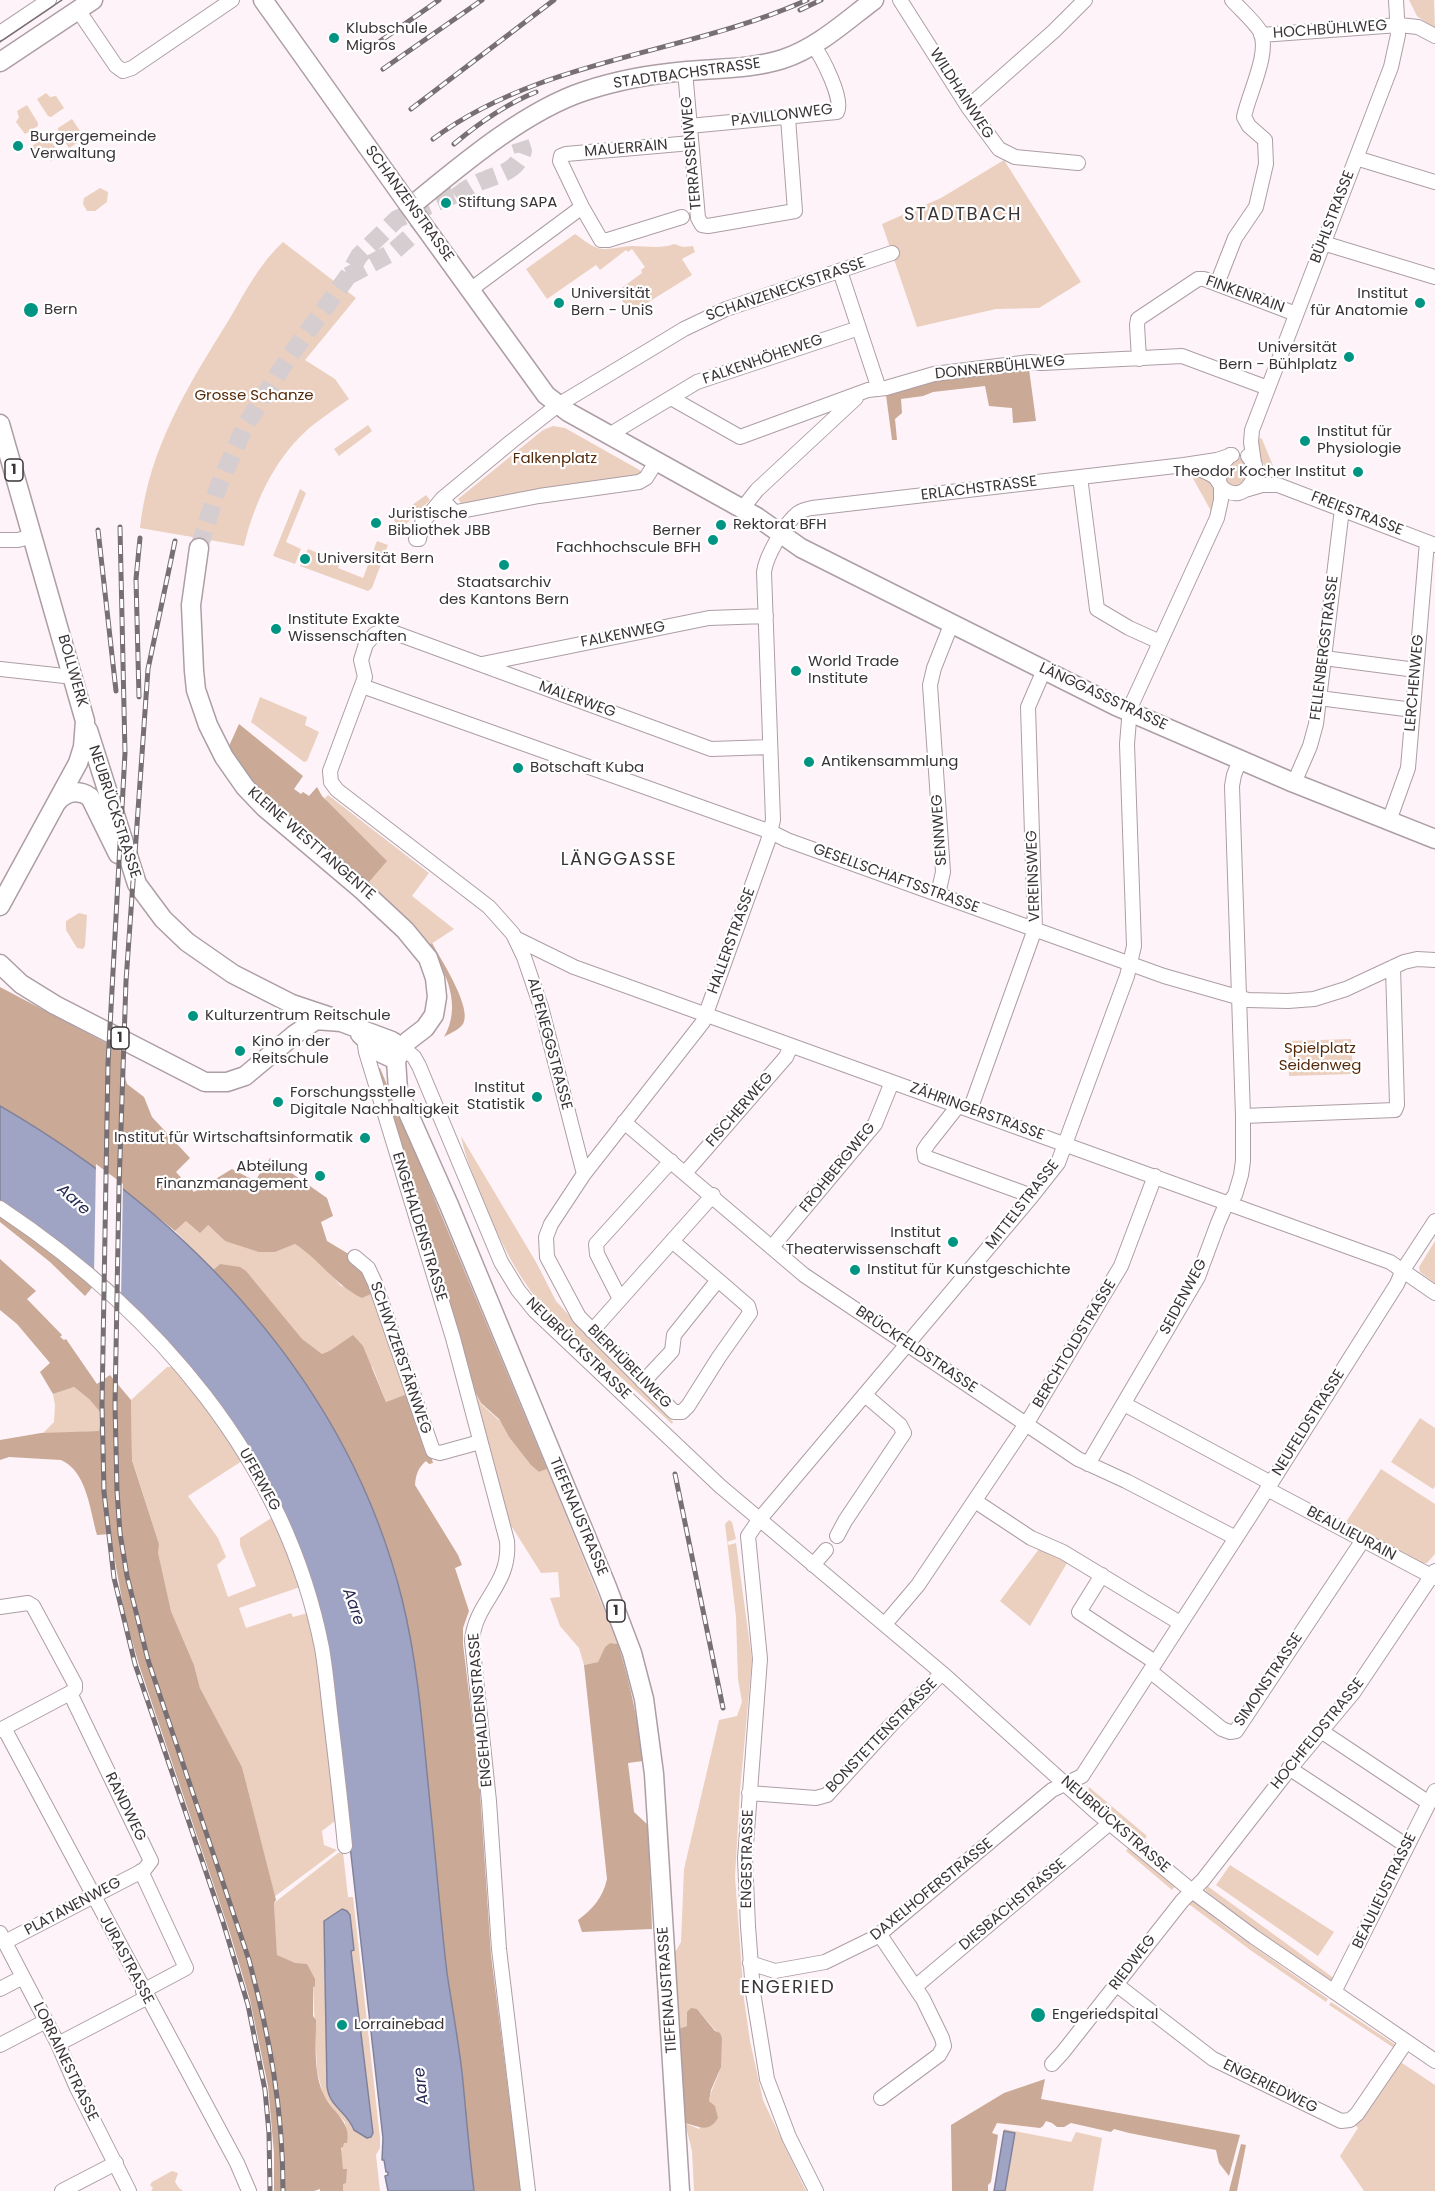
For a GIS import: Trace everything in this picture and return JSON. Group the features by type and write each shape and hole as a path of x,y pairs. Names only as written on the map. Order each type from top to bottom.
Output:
{"main road":[{"name":"SCHANZENSTRASSE","path":"263,0 409,213 471,290 546,395 558,405"},
{"name":"STADTBACHSTRASSE","path":"409,213 516,135 554,104 582,92 631,79 766,63 798,53 813,45 874,0"},
{"path":"0,62 86,5"},
{"path":"558,405 742,509 781,534"},
{"name":"BOLLWERK","path":"0,424 85,721 80,758 0,906"},
{"name":"LÄNGGASSSTRASSE","path":"781,534 810,553 1129,712 1294,783 1435,839"},
{"name":"KLEINE WESTTANGENTE","path":"199,548 191,605 196,690 208,725 224,757 254,798 374,900 405,930 428,958 435,978 436,1007 430,1022 399,1054"},
{"name":"NEUBRÜCKSTRASSE","path":"85,721 137,884 163,919 187,942 233,974 292,1004 346,1024"},
{"path":"54,806 68,793 78,792 90,797 126,872 137,884"},
{"name":"1","path":"3,970 55,1005 205,1082 227,1083 244,1076 316,1020 346,1024 399,1054"},
{"path":"292,1004 300,1013 303,1028"},
{"name":"TIEFENAUSTRASSE","path":"399,1054 398,1090 449,1205 598,1566 636,1666 648,1720 654,1774 680,2191"}],"street":[{"path":"0,33 49,0"},
{"path":"86,5 116,66 123,71 132,68 232,0"},
{"name":"WILDHAINWEG","path":"900,0 993,143 1007,154 1078,163"},
{"path":"968,107 1054,31 1085,0"},
{"path":"1217,284 1235,238 1256,207 1266,164 1265,140 1249,126 1244,117 1262,53 1261,35 1257,27 1232,0"},
{"name":"BÜHLSTRASSE","path":"1254,464 1252,430 1390,67 1396,47 1398,25 1396,0"},
{"name":"HOCHBÜHLWEG","path":"1261,35 1398,25 1418,27 1435,36"},
{"name":"PAVILLONWEG","path":"689,126 835,113 840,109 833,85 822,58 813,45"},
{"name":"TERRASSENWEG","path":"685,71 698,218 701,224 708,226 795,211 788,118"},
{"name":"MAUERRAIN","path":"582,207 560,163 561,156 691,142"},
{"path":"1356,159 1435,182"},
{"path":"471,290 582,207 603,241 682,217"},
{"path":"1323,243 1435,277"},
{"name":"SCHANZENECKSTRASSE","path":"416,539 419,539 422,523 442,498 558,405 710,315 892,253"},
{"path":"840,271 879,389"},
{"name":"FINKENRAIN","path":"1139,359 1137,325 1141,316 1198,279 1296,314"},
{"name":"FALKENHÖHEWEG","path":"609,435 697,382 859,328"},
{"name":"DONNERBÜHLWEG","path":"859,393 936,373 1030,362 1186,357 1268,388"},
{"path":"671,398 690,411 740,437 859,393"},
{"path":"742,509 757,490 859,393"},
{"name":"BÜHLSTRASSE","path":"1232,454 1252,430"},
{"path":"1129,712 1217,518 1221,500 1220,467 1224,460 1232,454 1243,453 1254,464 1254,479 1217,518"},
{"name":"ERLACHSTRASSE","path":"781,534 797,514 807,509 1187,465 1217,460 1232,454"},
{"path":"442,498 456,512 538,496 640,482 646,478 656,462"},
{"name":"FREIESTRASSE","path":"1254,464 1278,485"},
{"path":"1187,465 1205,471 1228,492 1243,491"},
{"path":"1080,477 1097,609 1129,628 1160,642"},
{"name":"FREIESTRASSE","path":"1243,491 1262,485 1278,485 1431,543"},
{"name":"FELLENBERGSTRASSE","path":"1294,783 1312,739 1342,509"},
{"name":"HALLERSTRASSE","path":"567,1296 547,1257 545,1242 548,1229 584,1174 703,1022 771,832 773,820 765,566 781,534"},
{"path":"0,540 18,540 33,536"},
{"name":"LERCHENWEG","path":"1389,821 1407,775 1416,670 1431,543"},
{"name":"FALKENWEG","path":"482,664 709,618 766,616"},
{"name":"SENNWEG","path":"938,894 943,872 930,684 951,624"},
{"name":"MALERWEG","path":"362,686 365,674 361,660 366,644 375,634 387,630 711,748 770,747"},
{"path":"1324,658 1416,670"},
{"path":"0,669 74,677"},
{"name":"VEREINSWEG","path":"1032,1196 925,1157 924,1150 964,1108 1035,929 1028,707 1044,670"},
{"name":"GESELLSCHAFTSSTRASSE","path":"362,686 1130,963 1239,999 1280,1002 1314,999 1346,989 1393,967 1417,959 1435,960"},
{"name":"ALPENEGGSTRASSE","path":"362,686 330,771 333,785 492,910 514,938 524,957 544,1017 584,1174"},
{"path":"1319,698 1413,710"},
{"name":"MITTELSTRASSE","path":"759,1520 1055,1168 1066,1144 1130,963 1135,938 1127,744 1129,712"},
{"name":"SEIDENWEG","path":"1088,1464 1198,1277 1218,1223 1228,1203 1235,1195 1242,1167 1243,1116 1232,786 1240,760"},
{"name":"ZÄHRINGERSTRASSE","path":"514,938 557,960 1390,1262 1435,1293"},
{"path":"1243,1116 1395,1110 1397,1105 1393,967"},
{"name":"ENGEHALDENSTRASSE","path":"369,1037 365,1045 367,1055 449,1327 505,1535 507,1554 504,1571 499,1583 479,1613 473,1627 472,1641 489,1801 499,1949 528,2191"},
{"name":"FISCHERWEG","path":"685,1173 786,1057 791,1046"},
{"name":"NEUBRÜCKSTRASSE","path":"399,1054 417,1061 495,1250 518,1290 545,1321 634,1402 720,1486 942,1673 1095,1812 1111,1822 1192,1891 1435,2061"},
{"name":"FROHBERGWEG","path":"772,1247 875,1124 892,1082"},
{"name":"BRÜCKFELDSTRASSE","path":"624,1122 713,1195 804,1275 1088,1464 1236,1538"},
{"path":"620,1299 597,1254 596,1244 671,1161"},
{"name":"BERCHTOLDSTRASSE","path":"885,1624 918,1585 1026,1424 1121,1266 1155,1176"},
{"path":"592,1331 713,1195"},
{"name":"UFERWEG","path":"0,1208 87,1272 158,1340 182,1365 231,1431 260,1478 276,1508 297,1558 322,1648 345,1846"},
{"name":"NEUFELDSTRASSE","path":"1065,1784 1082,1776 1236,1538 1435,1221"},
{"path":"643,1382 672,1351 675,1335 718,1281 672,1241"},
{"name":"SCHWYZERSTÄRNWEG","path":"355,1257 368,1268 375,1283 433,1451 440,1453 480,1442"},
{"name":"BIERHÜBELIWEG","path":"567,1296 579,1317 592,1331 671,1410 681,1412 688,1406 719,1356 750,1313 748,1306 718,1281"},
{"path":"837,1536 904,1433 900,1425 865,1395"},
{"name":"BEAULIEURAIN","path":"1124,1404 1363,1540 1434,1575"},
{"path":"975,1501 1026,1536 1102,1575 1180,1623"},
{"name":"ENGESTRASSE","path":"759,1520 750,1530 747,1539 760,1659 745,1858 750,1963 758,2034 767,2079 789,2137 816,2191"},
{"name":"SIMONSTRASSE","path":"1152,1666 1222,1729 1230,1732 1236,1731 1363,1540"},
{"path":"813,1565 826,1550"},
{"path":"1102,1575 1079,1612 1152,1666"},
{"name":"HOCHFELDSTRASSE","path":"1192,1891 1203,1880 1289,1768 1366,1676 1434,1575"},
{"name":"RANDWEG","path":"0,1608 31,1604 75,1684 75,1689 70,1693 150,1858 150,1864 141,1871"},
{"name":"BONSTETTENSTRASSE","path":"749,1793 816,1798 827,1795 942,1673"},
{"path":"2,1729 70,1693"},
{"name":"JURASTRASSE","path":"2,1729 237,2163 249,2191"},
{"path":"1321,1731 1432,1797"},
{"path":"1289,1768 1407,1846"},
{"name":"DAXELHOFERSTRASSE","path":"750,1963 775,1971 828,1961 880,1935 1052,1790 1065,1784"},
{"name":"BEAULIEUSTRASSE","path":"1334,1992 1432,1797"},
{"name":"DIESBACHSTRASSE","path":"915,1988 1111,1822"},
{"path":"58,2044 145,1995 186,1968 141,1871"},
{"name":"PLATANENWEG","path":"2,1937 141,1871"},
{"name":"RIEDWEG","path":"1052,2064 1192,1891"},
{"path":"880,1935 915,1988 942,2038 943,2049 881,2098"},
{"name":"LORRAINESTRASSE","path":"2,1937 58,2044 77,2088 129,2191"},
{"path":"0,1989 23,1977"},
{"name":"ENGERIEDWEG","path":"1117,1985 1213,2059 1341,2121 1356,2116 1406,2042"},
{"path":"0,2044 46,2021"},
{"path":"62,2191 116,2163"}],"green space":[{"path":"1409,0 1434,0 1435,29 1417,16"},
{"path":"46,93 50,97 56,96 64,108 51,117 37,99"},
{"path":"27,105 38,126 25,134 16,122 19,117 17,111"},
{"path":"72,119 80,131 77,136 79,142 69,148 58,128"},
{"path":"48,137 60,154 51,161 46,157 40,158 32,146"},
{"path":"1004,160 1081,282 1039,308 996,309 917,327 882,224 941,198"},
{"path":"100,188 108,192 107,202 95,211 87,211 83,204 84,198"},
{"path":"575,234 592,246 604,249 632,246 659,247 674,244 683,247 693,246 695,252 682,259 692,275 631,313 616,292 642,273 641,270 645,267 632,249 628,252 626,250 600,270 596,265 547,299 526,269"},
{"name":"Grosse Schanze","path":"283,242 356,298 305,360 335,379 349,399 310,428 283,457 259,499 244,546 140,528 152,471 161,444 185,393 254,278"},
{"path":"368,425 372,431 339,456 334,449"},
{"name":"Falkenplatz","path":"553,426 565,428 643,472 642,476 464,507 458,499 543,430"},
{"path":"1255,436 1262,439 1278,478 1264,465"},
{"path":"1235,458 1245,461 1250,471 1243,484 1233,488 1224,481 1224,472"},
{"path":"1190,473 1210,482 1214,491 1214,512 1211,511"},
{"path":"300,489 306,493 286,542 301,549 295,564 273,556"},
{"path":"426,495 430,500 401,529 393,519"},
{"path":"377,541 388,545 372,588 368,591 300,566 308,549 340,562 338,568 363,578"},
{"path":"260,697 307,717 305,725 319,732 307,761 304,762 251,722"},
{"path":"328,795 429,873 412,896 454,929 428,946 362,890 325,798"},
{"path":"79,913 87,915 83,949 77,948 66,930 66,921"},
{"name":"Spielplatz Seidenweg","path":"1351,1039 1353,1074 1289,1076 1288,1041"},
{"path":"461,1136 536,1262 556,1301 673,1422 672,1424 542,1305 532,1292 515,1267 494,1226 470,1166"},
{"path":"186,1221 208,1225 225,1241 275,1252 295,1244 310,1253 341,1286 377,1291 412,1392 386,1402 370,1365 331,1350 322,1354 302,1340 289,1325 220,1264 213,1270 175,1231"},
{"path":"1435,1241 1435,1283 1420,1272 1419,1267"},
{"path":"167,1367 179,1367 245,1459 188,1496 218,1538 226,1557 217,1565 228,1597 256,1586 240,1545 240,1538 276,1515 303,1586 239,1608 246,1628 291,1613 293,1617 311,1612 338,1804 333,1805 335,1817 340,1817 322,1831 324,1845 337,1850 274,1897 242,1767 200,1688 194,1665 171,1611 157,1553 159,1544 132,1459 131,1400"},
{"path":"472,1386 481,1404 500,1421 509,1437 539,1472 547,1469 618,1644 610,1643 605,1647 598,1662 584,1665 579,1648 560,1626 550,1598 560,1597 558,1572 541,1573 512,1527 508,1528"},
{"path":"74,1387 101,1413 99,1431 42,1434 54,1422 53,1394"},
{"path":"1420,1418 1435,1428 1435,1486 1433,1489 1391,1462"},
{"path":"1381,1469 1435,1504 1435,1554 1427,1563 1423,1563 1346,1522"},
{"path":"729,1520 732,1522 736,1539 727,1542 725,1524"},
{"path":"727,1542 729,1545 736,1543 752,1660 735,1877 744,1999 750,2041 763,2100 806,2191 694,2191 692,2151 685,2123 699,2129 712,2104 709,2101 710,2096 721,2063 722,2038 697,2009 688,2012 687,2026 678,2029 673,1956 681,1942 684,1869 719,1720 737,1716 742,1702 738,1679 736,1617"},
{"path":"1039,1549 1067,1563 1030,1626 1000,1601"},
{"path":"1089,1787 1147,1836 1145,1839 1088,1791"},
{"path":"1129,1847 1175,1886 1172,1890 1126,1851"},
{"name":"Lorrainebad","path":"343,1852 348,1897 353,1897 380,2138 380,2148 376,2155 380,2191 343,2191 343,2183 346,2183 346,2169 343,2169 341,2152 344,2142 347,2143 345,2122 323,2094 317,2071 313,1986 278,1978 274,1903 338,1853"},
{"path":"1230,1865 1334,1932 1318,1956 1216,1885"},
{"path":"1206,1885 1335,1979 1333,1982 1258,1931 1206,1891"},
{"path":"1192,1900 1230,1930 1328,1999 1326,2002 1186,1902"},
{"path":"1331,2002 1396,2045 1394,2048 1329,2005"},
{"path":"1399,2061 1435,2085 1435,2191 1364,2191 1340,2156 1358,2128 1355,2125"},
{"path":"1004,2129 1071,2142 1076,2132 1102,2138 1093,2191 1005,2191 1016,2133 1004,2131"},
{"path":"172,2171 178,2173 175,2182 183,2191 151,2191 152,2182"}],"shaded area":[{"path":"1029,369 1036,421 1013,423 1012,408 989,406 985,386 933,392 901,399 902,413 895,419 897,440 892,440 886,395 934,379"},
{"path":"239,724 303,776 294,789 309,796 317,787 322,796 387,861 362,890 224,757"},
{"path":"432,943 464,1007 463,1024 444,1037 452,1014 452,1002 446,978 428,946"},
{"path":"0,987 125,1053 124,1074 127,1084 144,1097 152,1117 190,1158 176,1172 194,1192 232,1169 255,1181 270,1158 327,1198 333,1216 321,1222 327,1241 362,1262 377,1291 362,1298 352,1293 295,1244 275,1252 259,1252 225,1241 208,1225 200,1233 186,1221 175,1231 90,1165 0,1106"},
{"path":"376,1068 380,1068 547,1469 539,1472 531,1465 509,1437 499,1419 481,1403 472,1386"},
{"path":"0,1212 96,1283 85,1296 50,1262 0,1222"},
{"path":"0,1259 36,1291 27,1299 62,1335 60,1337 66,1339 97,1384 110,1375 131,1400 132,1460 159,1544 158,1553 171,1611 194,1665 200,1688 242,1767 276,1900 274,1903 277,1955 295,1963 307,1964 315,1979 313,2016 316,2020 318,2077 327,2101 344,2123 348,2136 347,2143 344,2143 341,2148 343,2169 347,2169 343,2191 320,2191 320,2189 274,2191 274,2153 268,2086 250,2000 229,1930 139,1665 125,1616 110,1534 97,1535 82,1482 70,1465 61,1460 9,1457 0,1460 0,1440 41,1433 99,1431 101,1413 74,1387 53,1394 40,1372 50,1363 17,1324 0,1310"},
{"path":"220,1264 240,1267 246,1271 302,1339 322,1354 353,1335 363,1346 386,1402 412,1392 433,1463 429,1464 426,1461 421,1466 415,1485 458,1555 462,1565 455,1568 469,1611 463,1628 463,1644 479,1777 491,1955 521,2191 474,2191 462,2074 445,1953 416,1678 403,1605 382,1534 367,1497 332,1427 311,1393 265,1329 213,1270"},
{"path":"610,1643 618,1644 633,1702 641,1746 643,1761 628,1763 634,1812 648,1825 652,1929 582,1932 578,1920 597,1902 607,1879 584,1665 598,1662 605,1647"},
{"path":"691,2008 697,2009 722,2038 721,2067 709,2101 715,2106 718,2118 707,2127 685,2123 678,2029 687,2026 687,2012"},
{"path":"1045,2079 1041,2099 1240,2135 1229,2176 1219,2163 1216,2150 1114,2129 1111,2132 1071,2123 1064,2127 1057,2127 1046,2121 1040,2128 997,2123 992,2133 998,2135 988,2191 952,2191 951,2125 1004,2093"},
{"path":"1241,2144 1246,2145 1237,2191 1229,2191"}],"water":[{"name":"Aare","path":"0,1106 69,1150 135,1199 196,1253 252,1312 301,1377 343,1446 377,1520 402,1599 413,1654 424,1739 447,1973 462,2072 474,2191 388,2191 385,2176 388,2172 382,2160 383,2138 347,1819 309,1576 190,1368 163,1336 115,1290 61,1243 0,1202"},
{"path":"342,1909 350,1915 354,1950 351,1951 373,2133 367,2138 354,2130 331,2099 327,2086 324,1921"},
{"path":"1004,2131 1015,2133 1005,2191 994,2191"}],"pier":[{"path":"96,1164 123,1184 121,1300 94,1276"}],"tunnel":[{"path":"456,197 481,181 513,167 523,151 520,142"},
{"path":"199,548 219,485 245,426 287,360 348,276 359,256 397,219 463,191"},
{"path":"348,276 393,252 435,215"}],"tram line":[{"path":"0,42 62,0"}],"railway":[{"path":"369,49 439,0"},
{"path":"383,69 482,0"},
{"path":"411,109 554,0"},
{"path":"433,139 475,112 520,91 567,74 712,34 807,0"},
{"path":"800,10 821,0"},
{"path":"454,144 493,115 536,92"},
{"path":"120,527 125,753 108,1063 102,1405 104,1492 114,1578 135,1664 223,1922 248,2005 265,2090 269,2133 270,2191"},
{"path":"98,530 116,691"},
{"path":"139,697 136,579 140,538"},
{"path":"175,541 148,669 126,981 115,1405 117,1491 120,1533 127,1576 148,1660 249,1960 256,1989 269,2046 278,2103 283,2191"},
{"path":"675,1474 723,1708"}],"place":[{"name":"Klubschule Migros","path":"334,38"},
{"name":"Burgergemeinde Verwaltung","path":"18,146"},
{"name":"Stiftung SAPA","path":"446,203"},
{"name":"Universität Bern - UniS","path":"559,303"},
{"name":"Institut für Anatomie","path":"1420,303"},
{"name":"Bern","path":"31,310"},
{"name":"Universität Bern - Bühlplatz","path":"1349,357"},
{"name":"Institut für Physiologie","path":"1305,441"},
{"name":"Theodor Kocher Institut","path":"1358,472"},
{"name":"Juristische Bibliothek JBB","path":"376,523"},
{"name":"Rektorat BFH","path":"721,525"},
{"name":"Berner Fachhochscule BFH","path":"713,540"},
{"name":"Universität Bern","path":"305,559"},
{"name":"Staatsarchiv des Kantons Bern","path":"504,565"},
{"name":"Institute Exakte Wissenschaften","path":"276,629"},
{"name":"World Trade Institute","path":"796,671"},
{"name":"Antikensammlung","path":"809,762"},
{"name":"Botschaft Kuba","path":"518,768"},
{"name":"Kulturzentrum Reitschule","path":"193,1016"},
{"name":"Kino in der Reitschule","path":"240,1051"},
{"name":"Institut Statistik","path":"537,1097"},
{"name":"Forschungsstelle Digitale Nachhaltigkeit","path":"278,1102"},
{"name":"Institut für Wirtschaftsinformatik","path":"365,1138"},
{"name":"Abteilung Finanzmanagement","path":"320,1176"},
{"name":"Institut Theaterwissenschaft","path":"953,1242"},
{"name":"Institut für Kunstgeschichte","path":"855,1270"},
{"name":"Engeriedspital","path":"1038,2015"},
{"name":"Lorrainebad","path":"342,2025"}],"district":[{"name":"STADTBACH","path":"963,215"},
{"name":"LÄNGGASSE","path":"619,860"},
{"name":"ENGERIED","path":"788,1988"}]}
